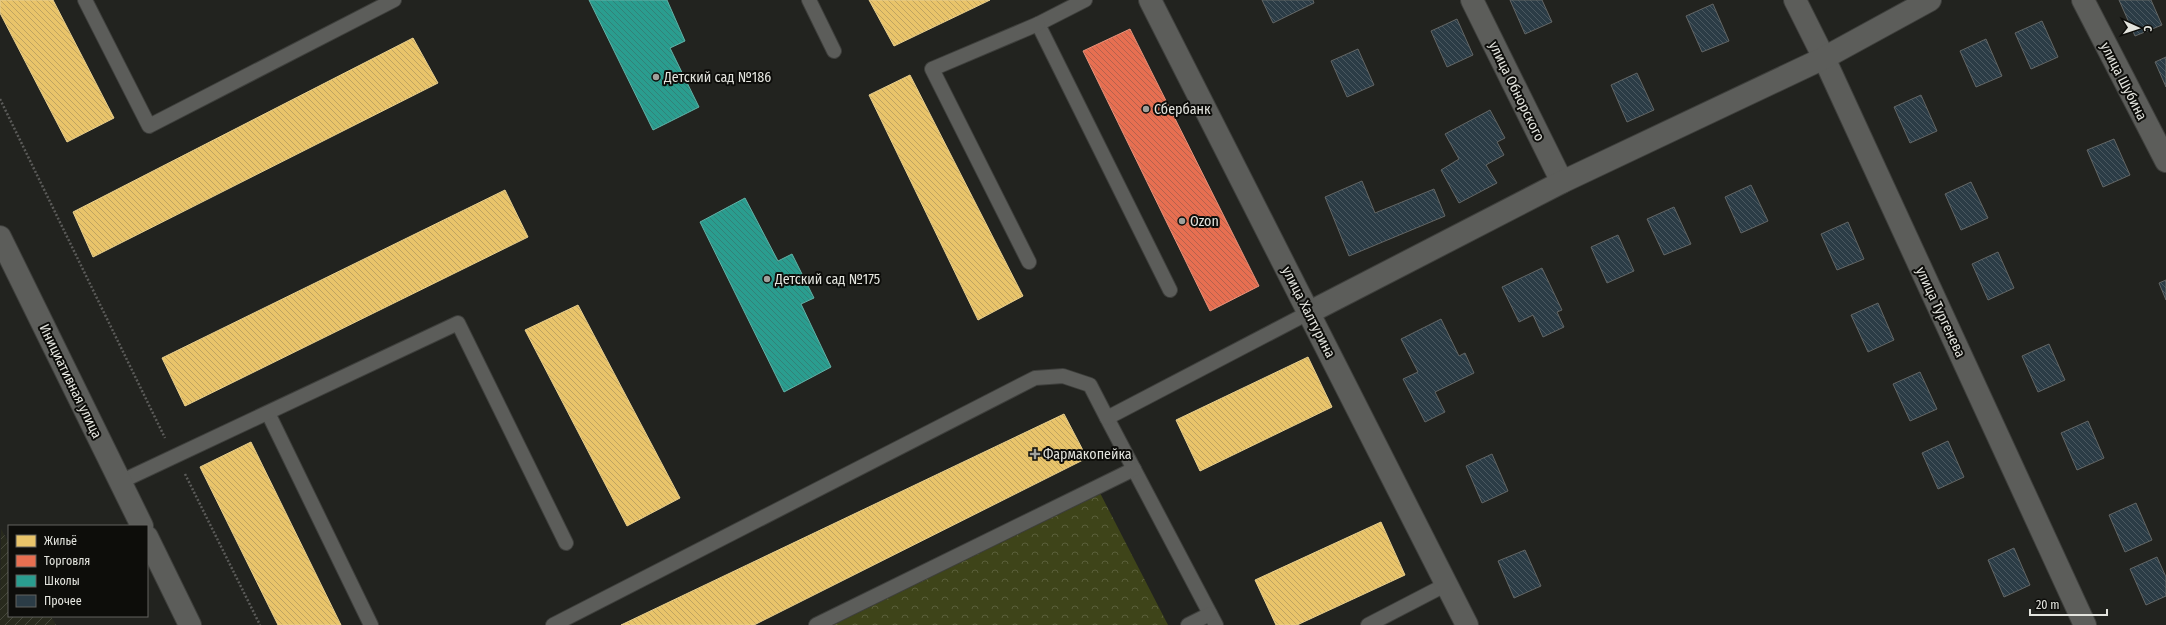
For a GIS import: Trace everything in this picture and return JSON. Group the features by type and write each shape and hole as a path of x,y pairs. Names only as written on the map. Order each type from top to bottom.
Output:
{"street":[{"name":"улица Халтурина","path":"1150,0 1310,312 1467,625"},
{"name":"улица Обнорского","path":"1472,0 1562,182"},
{"name":"улица Тургенева","path":"1794,0 1824,58 2085,625"},
{"path":"1310,312 1562,182 1824,58 1930,0"},
{"name":"улица Шубина","path":"2083,0 2166,161"},
{"name":"Инициативная улица","path":"0,237 142,525"},
{"path":"148,539 190,625"}],"lane":[{"path":"85,0 149,126 394,0"},
{"path":"809,0 834,51"},
{"path":"1029,262 932,69 1038,24 1085,0"},
{"path":"1038,24 1170,290"},
{"path":"1107,418 1310,312"},
{"path":"120,482 458,323 566,543"},
{"path":"553,625 1035,378 1063,376 1090,385 1213,620 1188,625"},
{"path":"268,413 371,625"},
{"path":"816,625 1134,469"},
{"path":"1368,625 1447,584"}],"path":[{"path":"0,99 174,457 183,469 260,625"}],"shaded area":[{"path":"1,529 8,541 8,617 52,617 56,625 0,625"}],"green space":[{"path":"1099,491 1168,625 825,625"}],"building: Жильё":[{"path":"0,0 53,0 114,118 67,142 0,13"},
{"path":"869,0 990,0 894,46"},
{"path":"413,38 438,83 93,257 73,212"},
{"path":"910,75 1023,296 978,320 869,95"},
{"path":"505,190 528,237 185,406 162,358"},
{"path":"578,305 680,498 627,526 525,330"},
{"path":"1308,357 1332,407 1200,471 1176,420"},
{"path":"1064,414 1087,458 754,625 621,625"},
{"path":"251,442 341,625 278,625 200,467"},
{"path":"1381,522 1405,575 1297,625 1276,625 1255,580"}],"building: Торговля":[{"path":"1130,29 1259,286 1210,311 1083,51"}],"building: Школы":[{"name":"Детский сад №186","path":"589,0 667,0 685,41 670,48 699,107 653,130"},
{"name":"Детский сад №175","path":"745,198 778,261 792,254 814,298 801,304 831,367 784,392 700,222"}],"building: Прочее":[{"path":"1262,0 1313,0 1314,3 1273,23"},
{"path":"1510,0 1542,0 1552,22 1525,34"},
{"path":"2119,0 2151,0 2162,25 2135,36"},
{"path":"1713,4 1729,41 1702,52 1686,16"},
{"path":"1457,19 1473,55 1447,67 1431,31"},
{"path":"2042,21 2058,57 2031,69 2015,33"},
{"path":"1986,39 2002,76 1976,87 1960,51"},
{"path":"1358,49 1374,85 1347,97 1331,61"},
{"path":"2166,57 2166,87 2155,62"},
{"path":"1637,73 1654,110 1627,122 1611,85"},
{"path":"1921,95 1937,131 1910,143 1894,107"},
{"path":"1490,110 1505,138 1497,142 1504,155 1486,165 1497,183 1459,203 1441,170 1459,159 1445,134"},
{"path":"2114,139 2130,175 2103,187 2087,150"},
{"path":"1362,181 1375,213 1434,189 1445,216 1349,256 1325,197"},
{"path":"1971,182 1988,218 1961,230 1945,194"},
{"path":"1751,185 1768,221 1741,233 1725,197"},
{"path":"1674,207 1691,244 1664,255 1647,219"},
{"path":"1848,222 1864,259 1837,270 1821,234"},
{"path":"1618,235 1634,271 1607,283 1591,247"},
{"path":"1998,252 2014,288 1988,300 1972,264"},
{"path":"1542,268 1562,310 1557,312 1564,327 1543,337 1533,315 1519,322 1502,287"},
{"path":"2166,280 2166,300 2159,283"},
{"path":"1878,303 1894,340 1868,352 1851,315"},
{"path":"1441,319 1459,356 1465,353 1474,373 1435,392 1445,412 1425,422 1403,379 1418,372 1401,339"},
{"path":"2049,344 2065,380 2038,392 2022,356"},
{"path":"1920,372 1937,409 1910,421 1893,384"},
{"path":"2088,421 2104,458 2077,470 2061,433"},
{"path":"1948,441 1964,477 1938,489 1922,453"},
{"path":"1492,454 1508,491 1482,503 1466,466"},
{"path":"2136,503 2152,540 2125,552 2109,515"},
{"path":"2014,548 2030,585 2004,597 1988,560"},
{"path":"1525,550 1541,586 1514,598 1498,561"},
{"path":"2157,557 2166,577 2166,596 2146,605 2130,569"}],"place":[{"name":"Детский сад №186","path":"656,77"},
{"name":"Сбербанк","path":"1146,109"},
{"name":"Ozon","path":"1182,221"},
{"name":"Детский сад №175","path":"767,279"},
{"name":"Фармакопейка","path":"1035,454"}]}
